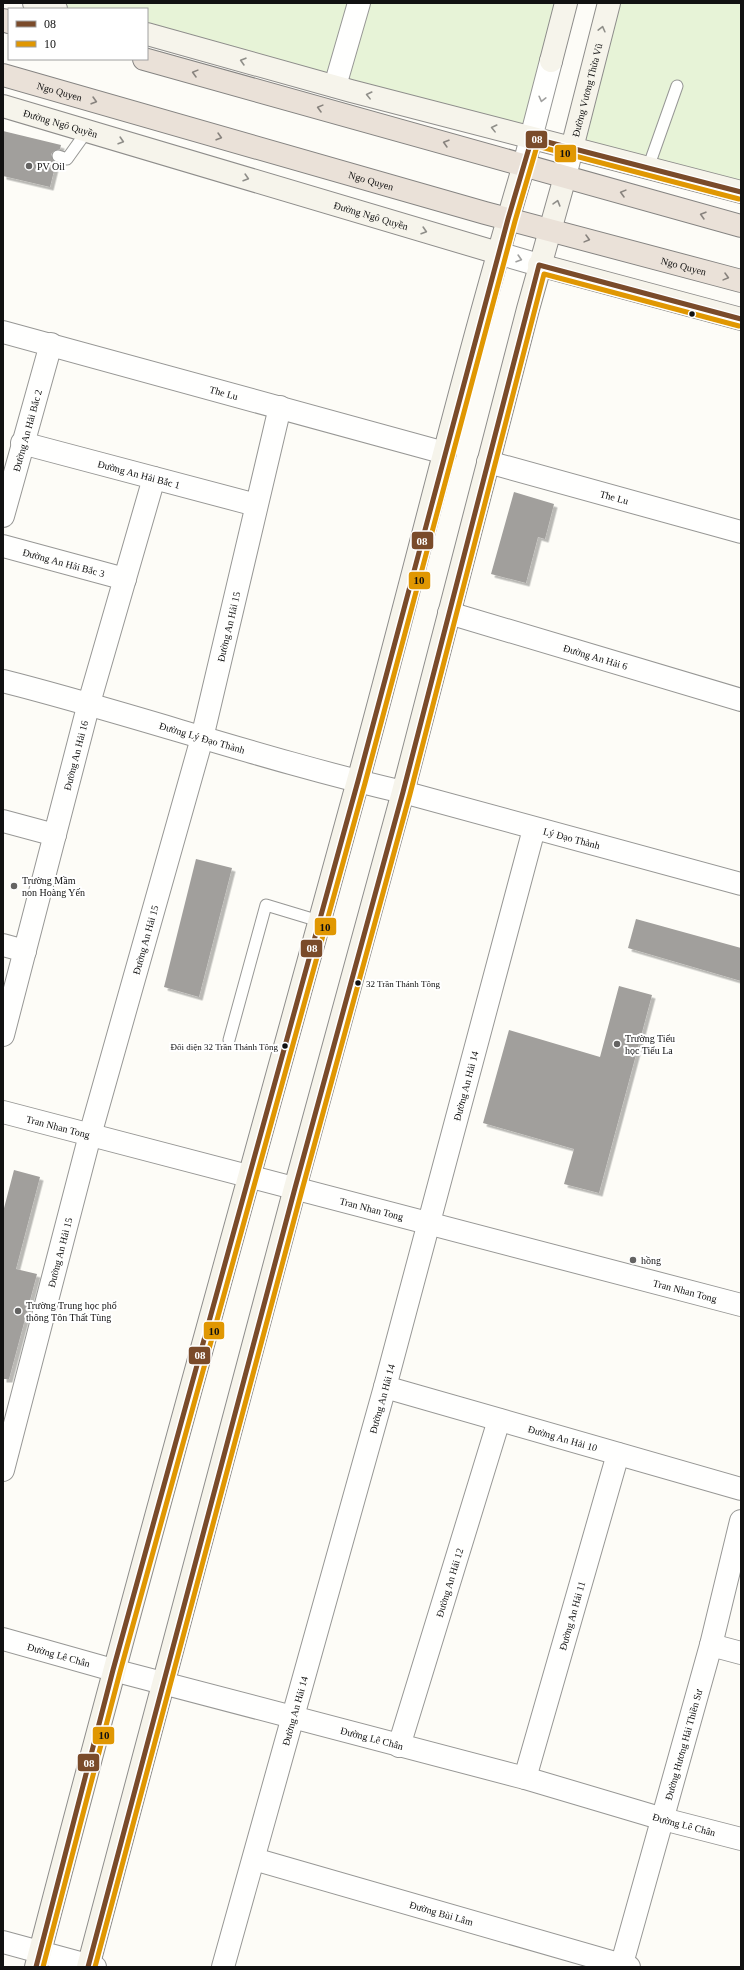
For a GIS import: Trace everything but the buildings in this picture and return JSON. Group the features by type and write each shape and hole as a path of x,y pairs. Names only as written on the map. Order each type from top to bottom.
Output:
{"highway":[{"path":"148,60 741,226"},
{"name":"Ngo Quyen","path":"3,75 508,219 741,281"}],"main road":[{"path":"34,3 52,8"},
{"path":"552,61 566,3"},
{"name":"Đường Vương Thừa Vũ","path":"572,148 609,3"},
{"path":"148,34 335,86 741,192"},
{"name":"Đường Ngô Quyền","path":"3,106 498,253"},
{"path":"38,1959 113,1670 358,782 498,253 524,165"},
{"path":"90,1966 163,1683 295,1188 403,792 539,265 565,177"},
{"name":"Đường Ngô Quyền","path":"539,265 741,319"}],"street":[{"path":"335,86 359,3"},
{"path":"524,165 552,61"},
{"name":"Đường Vương Thừa Vũ","path":"565,177 572,148"},
{"name":"Đường Ngô Quyền","path":"498,253 539,265"},
{"name":"The Lu","path":"3,332 445,453"},
{"name":"Đường An Hải Bắc 2","path":"3,516 50,344"},
{"name":"Đường An Hải 15","path":"3,1470 90,1135 202,738 280,407"},
{"name":"Đường An Hải Bắc 1","path":"22,443 256,505"},
{"name":"The Lu","path":"488,462 741,532"},
{"name":"Đường An Hải 16","path":"3,1035 89,703 154,478"},
{"name":"Đường An Hải Bắc 3","path":"3,546 125,579"},
{"name":"Đường An Hải 6","path":"449,613 741,700"},
{"name":"Đường Lý Đạo Thành","path":"3,681 89,703 202,738 358,782 403,792"},
{"name":"Lý Đạo Thành","path":"403,792 534,829 741,884"},
{"path":"3,821 55,835"},
{"name":"Đường An Hải 14","path":"223,1967 385,1387 534,829"},
{"path":"3,945 25,951"},
{"name":"Tran Nhan Tong","path":"3,1112 741,1305"},
{"name":"Đường An Hải 10","path":"385,1387 741,1489"},
{"name":"Đường An Hải 12","path":"399,1746 499,1420"},
{"name":"Đường An Hải 11","path":"525,1778 618,1454"},
{"name":"Đường Hương Hải Thiền Sư","path":"624,1966 711,1645 741,1521"},
{"name":"Đường Lê Chân","path":"3,1638 113,1670 525,1778 663,1819 741,1839"},
{"path":"711,1645 741,1653"},
{"name":"Đường Bùi Lâm","path":"254,1859 624,1966"},
{"path":"3,1942 38,1959 90,1966"}],"lane":[{"path":"648,168 677,86"},
{"path":"58,156 67,159 87,131"},
{"path":"229,1040 266,905 319,921"}],"green space":[{"path":"38,3 566,3 532,138 148,33 148,8 56,8"},
{"path":"609,3 741,3 741,193 572,148"}],"transit line":[{"name":"08","path":"36,1967 113,1670 358,781 508,219 532,138 741,192"},
{"name":"10","path":"43,1967 120,1672 365,783 515,221 537,146 739,199"},
{"name":"08","path":"88,1967 295,1188 403,792 539,265 741,319"},
{"name":"10","path":"95,1967 302,1190 410,794 544,274 739,326"}],"place":[{"name":"PV Oil","path":"29,166"},
{"name":"Trường Mầm non Hoàng Yến","path":"14,886"},
{"name":"32 Trần Thánh Tông","path":"358,983"},
{"name":"Trường Tiểu học Tiểu La","path":"617,1044"},
{"name":"Đối diện 32 Trần Thánh Tông","path":"285,1046"},
{"name":"hồng","path":"633,1260"},
{"name":"Trường Trung học phổ thông Tôn Thất Tùng","path":"18,1311"}]}
